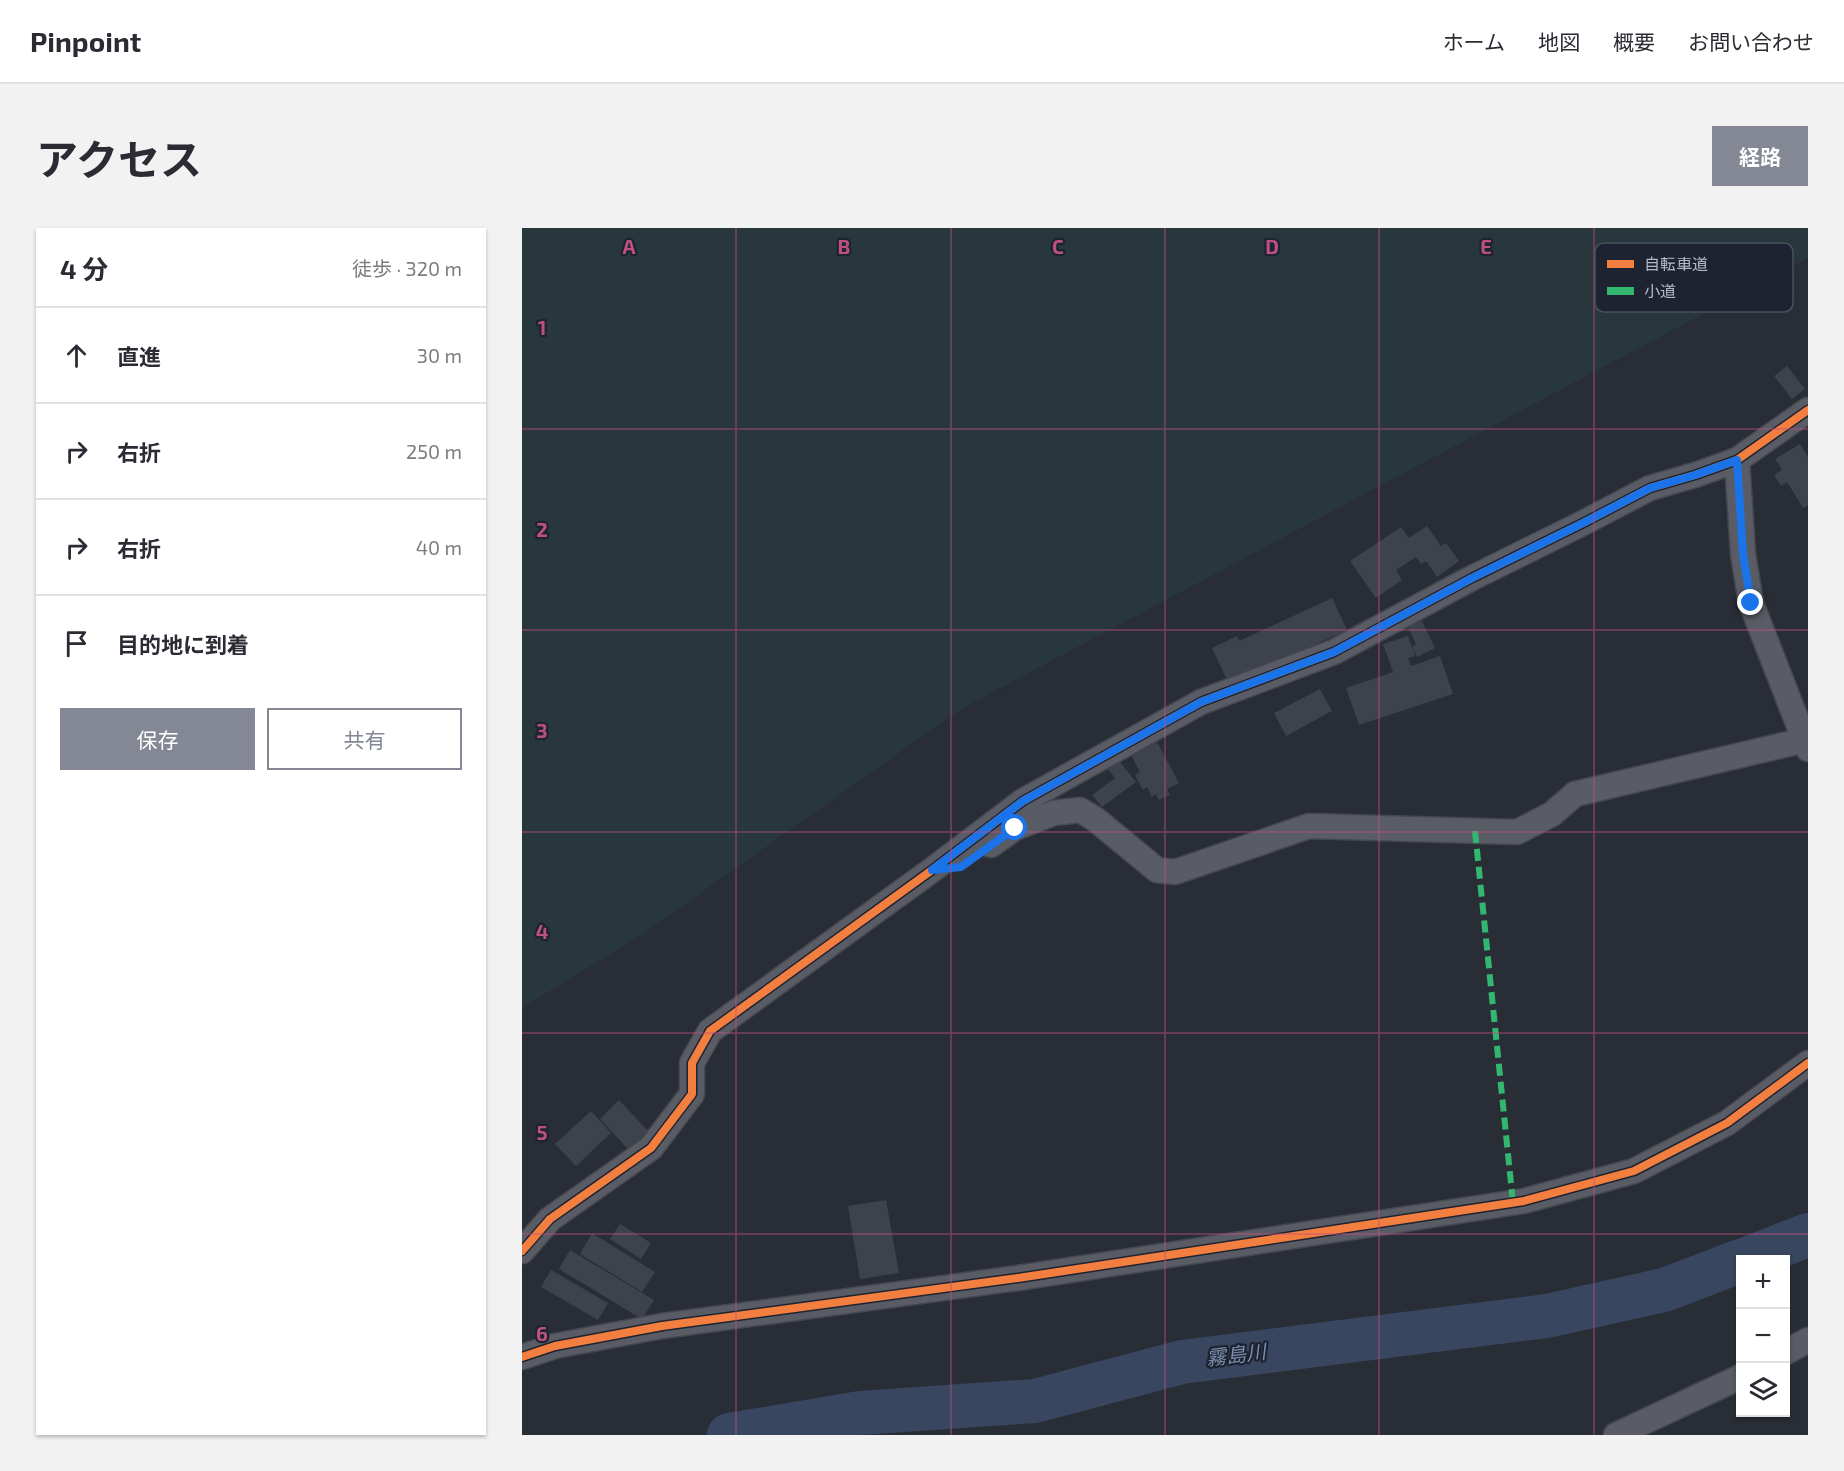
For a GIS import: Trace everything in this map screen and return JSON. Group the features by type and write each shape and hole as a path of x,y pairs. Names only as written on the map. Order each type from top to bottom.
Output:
{"street":[{"path":"522,1251 550,1219 651,1148 692,1095 692,1063 710,1031 1023,801 1201,702 1334,652 1472,578 1650,488 1737,460 1808,410"},
{"path":"932,870 961,867 1015,828 1054,813 1080,810 1095,819 1157,870 1174,872 1309,826 1517,832 1552,814 1575,794 1806,744 1751,603 1743,554 1737,460"},
{"path":"522,1357 555,1346 662,1326 1018,1278 1524,1201 1634,1171 1727,1123 1808,1063"},
{"path":"1790,1349 1808,1340"},
{"path":"1617,1435 1736,1379"}],"shaded area":[{"path":"522,228 1808,228 1808,258 1793,266 1793,243 1595,243 1595,312 1707,312 961,709 640,936 522,1008"}],"building":[{"path":"1787,366 1805,389 1792,399 1774,376"},
{"path":"1800,444 1808,457 1808,505 1803,508 1787,482 1781,486 1774,475 1782,470 1775,459"},
{"path":"1427,526 1441,546 1446,543 1459,561 1437,577 1426,561 1421,564 1416,557 1396,570 1402,580 1376,598 1350,561 1401,527 1409,538"},
{"path":"1332,598 1347,630 1229,684 1212,648 1237,636 1239,641"},
{"path":"1422,621 1435,648 1417,657 1412,647 1416,644 1408,627"},
{"path":"1408,636 1415,656 1408,658 1411,666 1440,656 1453,694 1359,725 1346,688 1393,672 1383,644"},
{"path":"1320,689 1332,711 1286,736 1274,713"},
{"path":"1157,742 1179,783 1167,789 1170,795 1159,800 1156,794 1152,797 1147,787 1143,790 1135,775 1140,772 1131,755"},
{"path":"1116,757 1136,782 1102,807 1092,795 1115,778 1105,765"},
{"path":"619,1100 649,1132 629,1150 600,1119"},
{"path":"591,1111 611,1133 576,1166 555,1144"},
{"path":"886,1200 899,1273 860,1279 848,1206"},
{"path":"620,1224 651,1243 641,1259 610,1239"},
{"path":"592,1233 655,1272 642,1292 580,1254"},
{"path":"570,1250 654,1300 642,1319 559,1269"},
{"path":"551,1270 608,1303 598,1320 541,1287"}],"waterway":[{"name":"霧島川","path":"1757,1255 1808,1235"},
{"name":"霧島川","path":"729,1435 860,1413 1035,1401 1182,1362 1547,1316 1664,1290 1736,1263"}],"marked path":[{"path":"1475,831 1513,1203"}],"cycle path":[{"path":"522,1251 550,1219 651,1148 692,1094 692,1063 710,1031 1023,801 1201,702 1334,652 1472,578 1650,488 1737,460 1808,410"},
{"path":"522,1357 555,1346 662,1326 1018,1278 1524,1201 1634,1171 1727,1123 1808,1063"}],"route":[{"path":"1015,828 961,867 932,870 1023,801 1201,702 1334,652 1472,578 1650,488 1737,460 1743,554 1751,603"}]}
